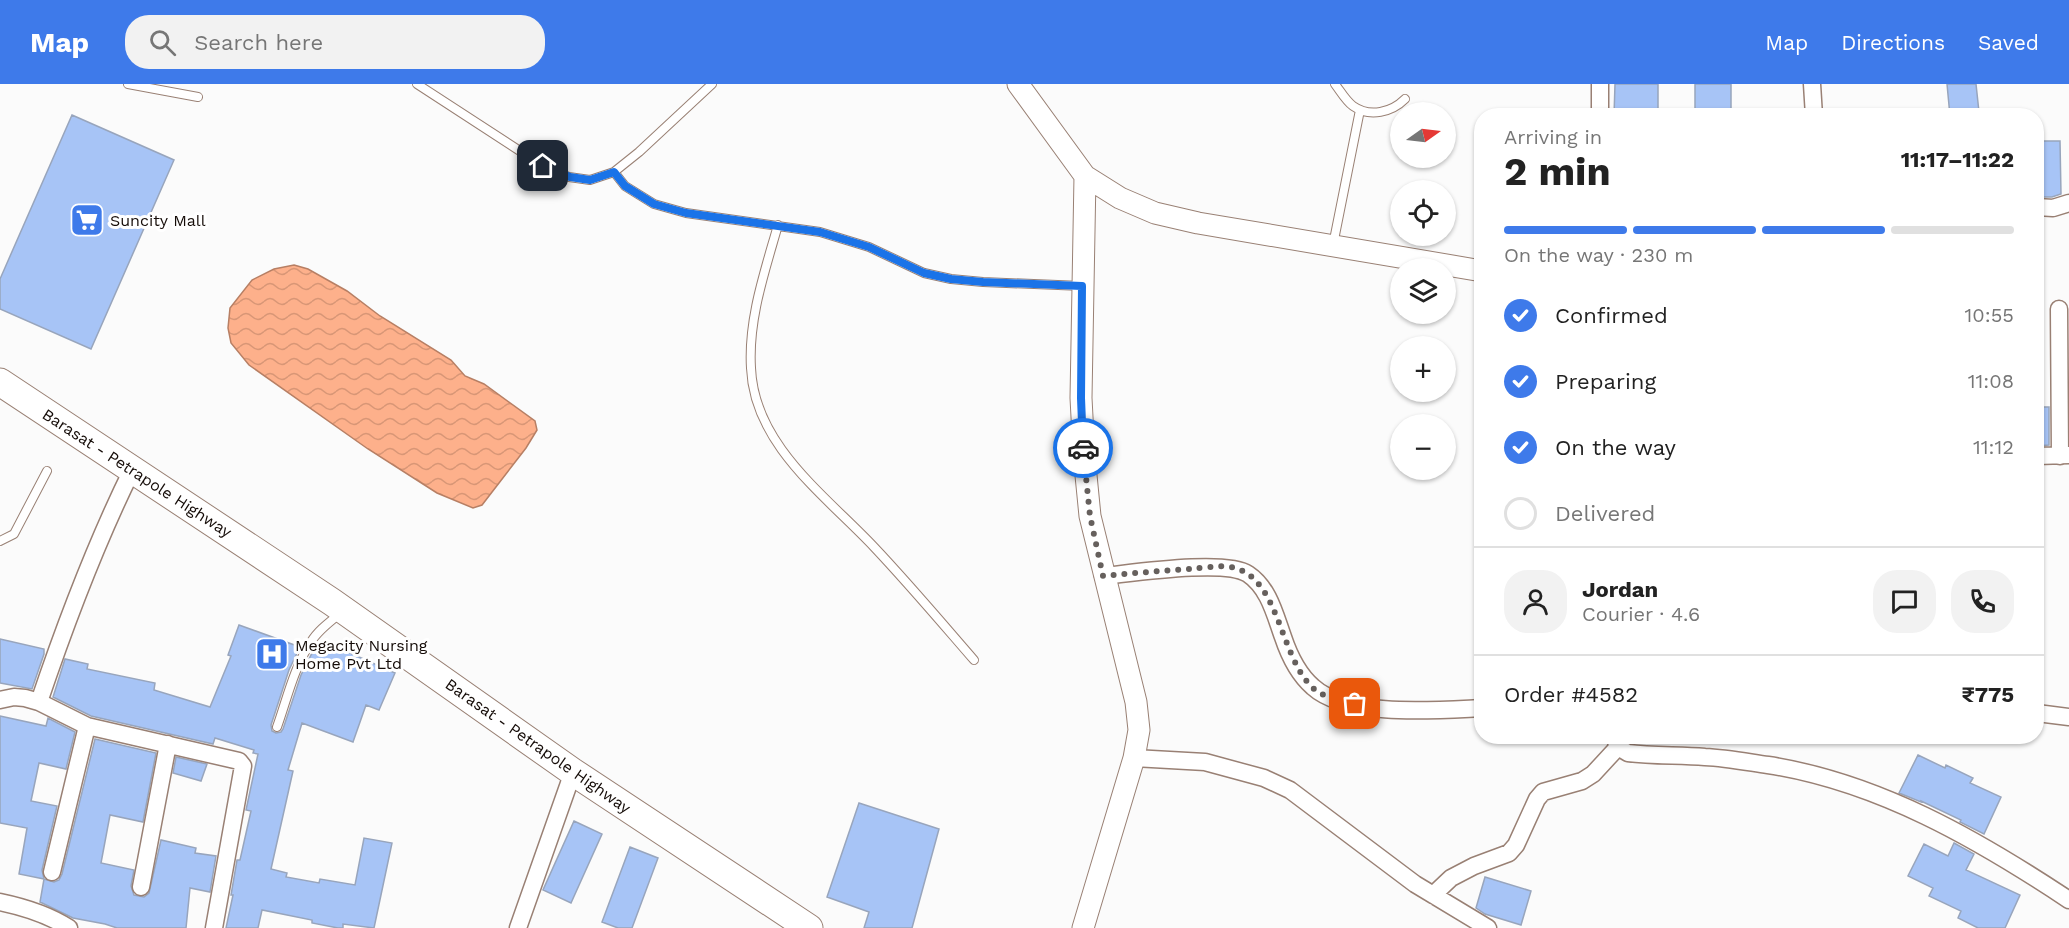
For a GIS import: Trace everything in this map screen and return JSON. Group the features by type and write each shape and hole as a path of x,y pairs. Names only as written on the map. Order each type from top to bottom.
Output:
{"highway":[{"name":"Barasat - Petrapole Highway","path":"0,382 344,610 573,772 809,928"}],"street":[{"path":"1018,84 1085,176 1120,198 1155,213 1198,223 1474,270"},
{"path":"1600,84 1600,108"},
{"path":"1812,84 1814,108"},
{"path":"1083,928 1134,758 1139,730 1136,702 1090,516 1084,455 1081,398 1085,176"},
{"path":"2044,207 2053,208 2069,203"},
{"path":"2044,456 2064,455 2059,309"},
{"path":"39,702 73,604 110,515 132,470"},
{"path":"1103,576 1231,567 1248,574 1264,590 1296,667 1313,688 1332,699 1377,709 1474,708"},
{"path":"0,700 14,697 39,702 87,726 239,761 243,766 214,928"},
{"path":"2044,714 2069,717"},
{"path":"52,872 87,726"},
{"path":"141,887 168,744"},
{"path":"1433,895 1451,879 1474,866 1509,853 1516,845 1537,799 1544,792 1588,778 1614,744"},
{"path":"1618,744 1628,753 1707,757 1770,765 1844,783 1929,817 2027,872 2069,900"},
{"path":"1134,758 1205,762 1233,768 1290,790 1389,865 1433,895 1462,921 1488,928"},
{"path":"518,928 573,772"},
{"path":"0,902 42,914 69,928"}],"lane":[{"path":"128,84 198,97"},
{"path":"417,84 543,166 570,177 590,180 614,172 639,152 712,84"},
{"path":"1335,84 1352,105 1360,110 1387,111 1394,109 1405,99"},
{"path":"1333,245 1360,110"},
{"path":"614,172 625,186 654,204 686,213 820,232 869,247 924,273 951,279 983,282 1082,286"},
{"path":"778,225 760,289 751,336 751,369 757,401 773,438 819,494 876,549 974,660"},
{"path":"0,541 14,534 47,471"},
{"path":"277,727 293,682 311,642 322,628 344,610"}],"water":[{"path":"294,265 308,269 347,291 380,316 451,360 465,376 484,384 535,421 537,430 526,448 482,505 473,508 437,493 368,449 249,365 231,343 228,328 230,308 252,280 274,269"}],"building":[{"path":"1615,84 1658,84 1658,108 1614,108"},
{"path":"1695,84 1731,84 1731,108 1695,108"},
{"path":"1947,84 1976,84 1979,108 1949,108"},
{"name":"Suncity Mall","path":"72,115 174,160 91,349 0,309 0,279"},
{"path":"2044,141 2060,141 2061,194 2044,197"},
{"path":"2044,407 2049,407 2049,445 2044,445"},
{"path":"239,625 300,647 289,670 271,725 272,731 276,733 283,729 301,675 311,655 313,652 318,653 323,641 395,673 379,710 366,705 353,742 302,723 288,770 293,771 271,869 287,873 286,877 319,883 320,879 355,885 364,838 392,843 374,928 343,924 343,928 338,928 262,910 258,928 226,928 237,860 240,860 251,811 246,810 258,754 253,753 254,750 215,738 213,744 91,716 53,697 65,659 88,664 87,669 155,683 154,690 210,707 231,656 228,655"},
{"path":"0,639 44,649 32,689 0,683"},
{"path":"0,716 46,726 48,718 75,732 66,769 39,763 31,801 57,806 42,870 44,879 19,874 27,828 0,823"},
{"path":"95,739 156,753 143,822 110,815 101,863 134,870 131,886 134,895 144,897 149,893 161,840 196,848 195,853 216,856 210,892 190,888 186,928 117,928 73,918 40,902 44,879 54,882 59,880 62,874"},
{"path":"1918,755 1973,778 1970,783 2001,797 1984,834 1960,822 1961,820 1899,793"},
{"path":"176,757 207,764 201,781 173,773"},
{"path":"859,803 939,829 912,928 864,928 869,912 827,897"},
{"path":"574,821 602,834 571,903 543,890"},
{"path":"1954,843 1974,854 1966,870 2020,895 2005,928 1978,928 1958,918 1961,911 1929,896 1933,888 1908,876 1924,844 1948,856"},
{"path":"630,847 658,858 632,928 618,928 602,922"},
{"path":"1485,877 1531,891 1521,925 1485,914 1476,908"}],"way so far":[{"path":"1083,448 1090,516 1103,576 1231,567 1248,574 1264,590 1296,667 1313,688 1332,699 1355,704"}],"place":[{"name":"Suncity Mall","path":"87,220"},
{"name":"Megacity Nursing Home Pvt Ltd","path":"272,654"}],"route":[{"path":"543,166 570,177 590,180 614,172 625,186 654,204 686,213 820,232 869,247 924,273 951,279 983,282 1082,286 1083,448"}]}
